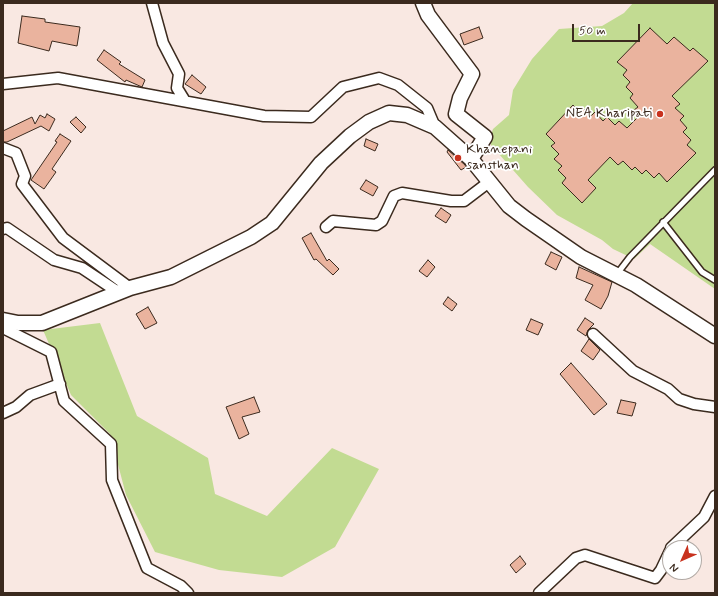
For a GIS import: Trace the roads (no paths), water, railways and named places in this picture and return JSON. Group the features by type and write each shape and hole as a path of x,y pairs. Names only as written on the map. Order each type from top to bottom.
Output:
{"main road":[{"path":"423,3 428,15 472,74 460,98 456,114 485,137 471,159"},
{"path":"3,320 18,323 42,323 124,290 170,277 262,231 272,222 321,163 369,122 389,112 408,115 436,127 471,159 509,206 539,229 581,256 617,275 715,336"}],"street":[{"path":"152,3 163,43 179,74 176,88 185,101"},
{"path":"3,84 58,78 264,116 311,117 343,87 379,78 398,85 427,108 436,127"},
{"path":"3,148 16,153 26,176 22,184 63,238 124,290"},
{"path":"326,227 333,221 376,225 382,221 394,196 402,193 451,201 464,201 489,182"},
{"path":"3,229 7,228 54,260 82,268 124,290"},
{"path":"3,328 51,352 64,401 111,444 112,480 147,568 181,586 188,593"},
{"path":"593,334 633,371 668,389 679,399 694,404 715,407"},
{"path":"3,413 16,407 30,396 60,384"},
{"path":"680,540 704,517 715,496"},
{"path":"539,593 576,558 585,555 655,578 662,568"}],"lane":[{"path":"617,275 630,257 715,170"},
{"path":"663,222 702,272 715,280"}],"place":[{"name":"NEA Kharipati","path":"660,114"},
{"name":"Khanepani sansthan","path":"458,158"}]}
